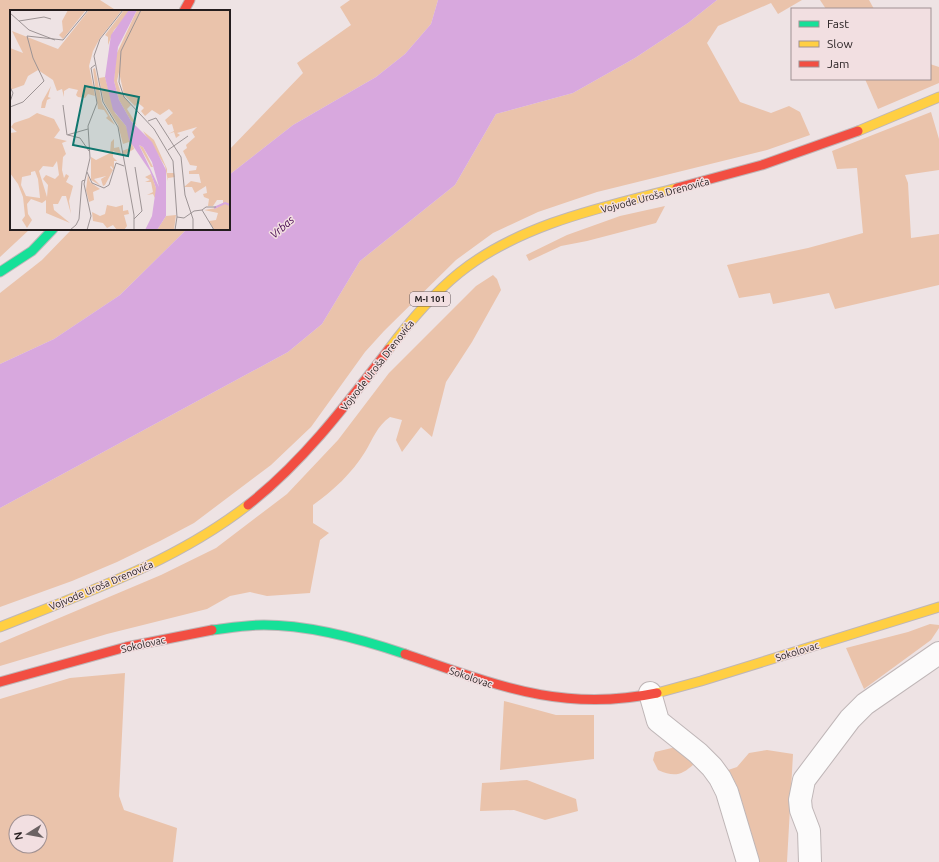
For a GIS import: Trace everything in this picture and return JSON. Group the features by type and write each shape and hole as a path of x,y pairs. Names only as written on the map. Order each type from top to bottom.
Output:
{"main road":[{"path":"185,10 190,0"},
{"name":"Vojvode Uroša Drenovića","path":"0,627 139,571 198,539 245,508 281,478 305,455 350,400 398,336 438,290 463,269 498,248 522,236 574,217 739,173 773,162 830,141 939,97"},
{"path":"0,272 32,251 52,230"},
{"name":"Sokolovac","path":"0,682 97,655 182,635 222,629 269,625 315,631 375,645 492,685 542,696 589,701 610,700 677,687 738,670 939,607"}],"street":[{"path":"810,862 809,831 801,810 800,800 804,780 850,719 865,704 939,653"},
{"path":"650,693 658,721 698,753 712,767 720,778 727,792 748,862"}],"shaded area":[{"path":"0,0 100,0 115,10 10,10 10,230 29,230 0,257"},
{"path":"350,0 438,0 431,24 405,54 376,77 293,125 230,174 230,149 303,73 297,63 351,25 340,7"},
{"path":"717,0 802,0 778,14 771,3 718,26 707,43 740,102 771,113 789,106 800,112 810,135 767,150 597,192 538,212 493,233 456,260 384,331 365,352 311,427 271,465 194,523 160,541 117,562 72,581 0,607 0,508 288,352 322,324 360,261 455,185 496,114 573,93 635,58 688,23"},
{"path":"820,0 869,0 873,8 825,8"},
{"path":"931,64 939,67 939,83 878,109 865,80 931,80"},
{"path":"931,112 939,139 939,170 905,175 908,183 911,238 939,234 939,285 835,309 829,293 773,304 770,293 739,298 727,265 808,248 863,233 857,168 837,169 832,151"},
{"path":"665,206 656,223 587,241 561,246 529,261 526,255 567,235 620,216"},
{"path":"71,230 186,230 120,295 54,339 0,364 0,293 42,260"},
{"path":"493,275 497,279 501,290 472,342 446,382 432,437 421,427 402,452 396,440 402,420 390,417 378,429 360,460 348,474 335,488 313,505 313,523 329,533 320,540 310,593 267,596 250,592 230,596 207,609 107,634 0,666 0,643 161,575 216,548 287,494 338,440 389,373 476,286"},
{"path":"930,624 939,625 939,628 931,640 864,689 846,648 908,632"},
{"path":"125,673 119,796 124,810 177,828 173,862 0,862 0,699 70,678"},
{"path":"504,701 556,715 594,715 594,759 500,770"},
{"path":"676,747 694,764 685,771 677,774 669,774 658,770 653,760 655,752"},
{"path":"767,750 793,754 787,862 758,862 746,827 735,782 728,770 737,767 749,753"},
{"path":"527,780 576,799 578,811 545,820 514,810 480,811 482,783"}],"water":[{"name":"Vrbas","path":"438,0 717,0 688,23 635,58 573,93 496,114 455,185 360,261 322,324 288,352 0,508 0,364 54,339 120,295 186,230 230,230 230,174 293,125 376,77 405,54 431,24"}],"traffic: fast":[{"path":"0,272 32,251 52,230"},
{"path":"212,630 257,625 300,627 353,638 405,654"}],"traffic: slow":[{"path":"858,131 939,97"},
{"path":"389,349 405,328 449,281 483,256 508,242 563,219 620,202 677,188"},
{"path":"0,627 97,588 160,560 220,525 248,505"},
{"path":"657,693 701,681 939,607"}],"traffic: jam":[{"path":"185,10 190,0"},
{"path":"677,188 762,165 858,131"},
{"path":"248,505 288,470 306,451 357,391 389,349"},
{"path":"0,682 126,647 212,630"},
{"path":"405,654 499,685 559,697 590,700 622,698 657,693"}]}
